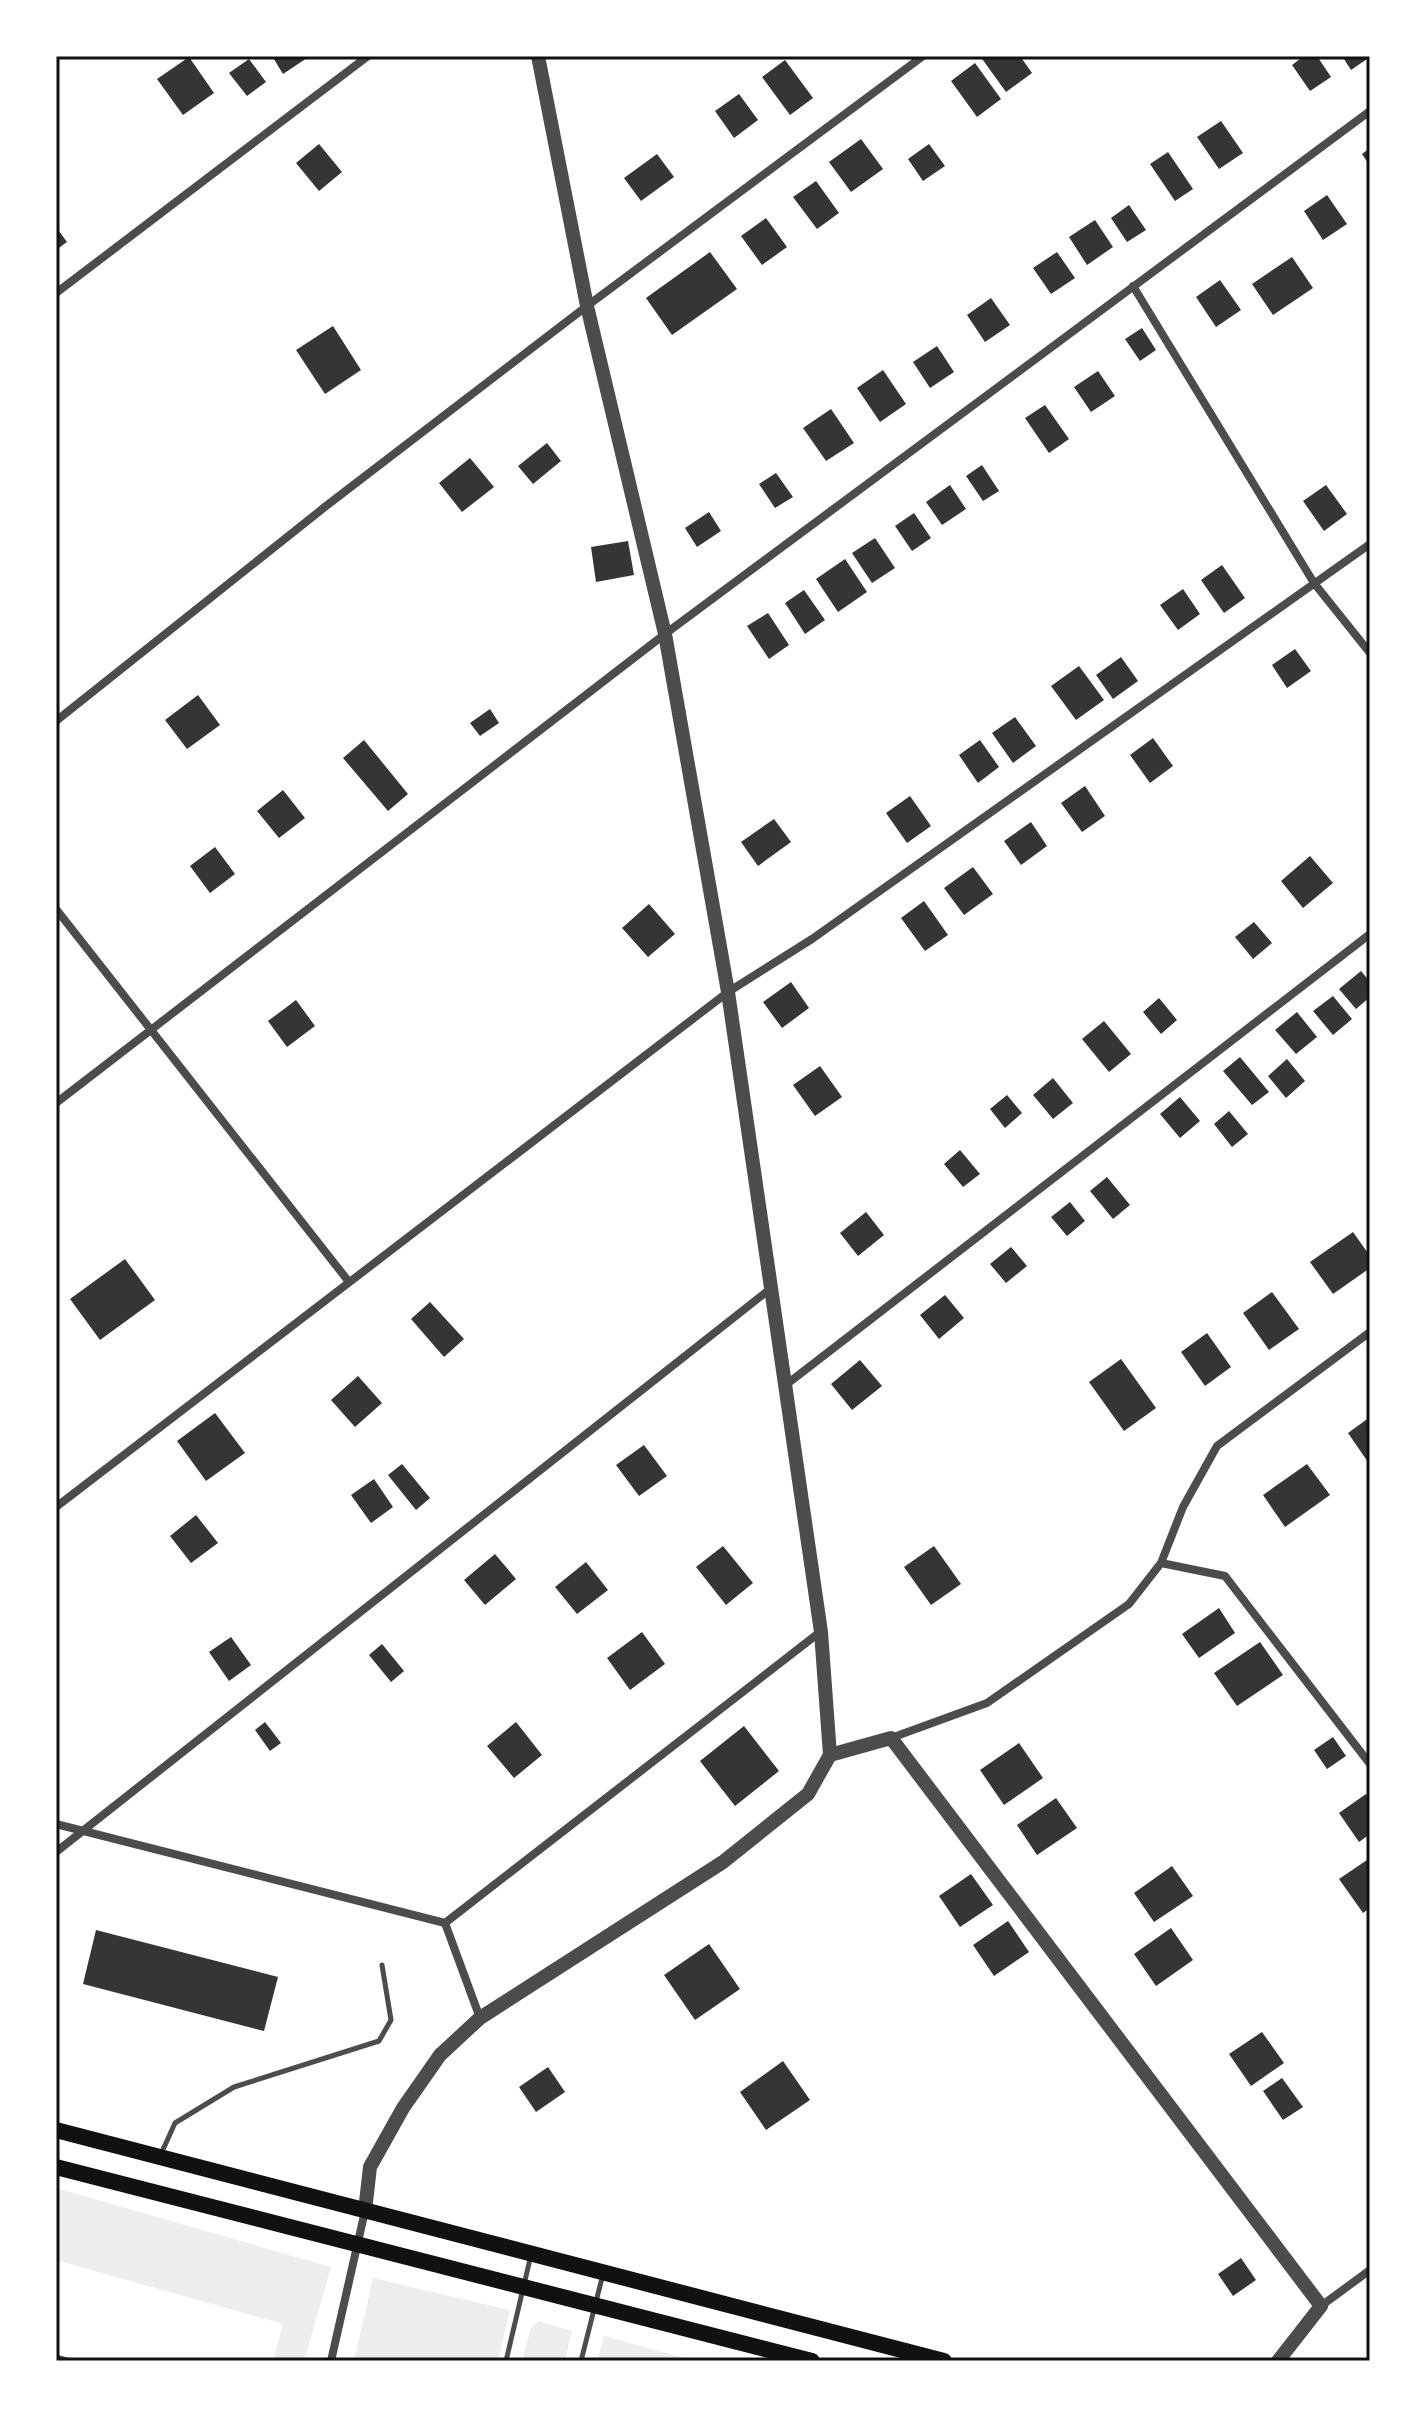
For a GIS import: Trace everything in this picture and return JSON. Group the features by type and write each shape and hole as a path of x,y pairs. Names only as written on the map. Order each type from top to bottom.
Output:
{"main road":[{"path":"56,2130 944,2361"},
{"path":"56,2167 812,2361"}],"street":[{"path":"56,293 368,56"},
{"path":"331,2361 359,2245 370,2167 403,2108 440,2055 480,2018 723,1862 808,1794 830,1755 821,1632 728,992 665,634 587,306 538,56"},
{"path":"56,721 326,506 587,306 923,56"},
{"path":"56,1103 665,634 1370,111"},
{"path":"1133,286 1314,583 1370,653"},
{"path":"56,1507 728,992 812,939 1370,544"},
{"path":"56,909 349,1282"},
{"path":"787,1384 1370,934"},
{"path":"56,1852 771,1289"},
{"path":"830,1755 891,1738 987,1703 1129,1604 1161,1563 1183,1507 1217,1446 1370,1332"},
{"path":"1161,1563 1225,1576 1370,1764"},
{"path":"445,1923 821,1632"},
{"path":"891,1738 1321,2306"},
{"path":"56,1824 445,1923"},
{"path":"445,1923 480,2018"},
{"path":"1278,2361 1321,2306 1370,2270"}],"lane":[{"path":"160,2157 175,2123 234,2087 379,2041 391,2020 382,1965"},
{"path":"506,2361 531,2254"},
{"path":"581,2361 604,2273"},
{"path":"56,2357 70,2361"}],"shaded area":[{"path":"56,2188 331,2267 304,2361 273,2361 283,2324 56,2260"},
{"path":"373,2278 510,2310 498,2361 354,2361"},
{"path":"538,2321 572,2331 565,2361 522,2361 531,2328"},
{"path":"604,2336 695,2361 597,2361"}],"building":[{"path":"272,56 310,56 283,74"},
{"path":"980,56 1020,56 1032,73 1006,92"},
{"path":"1304,56 1317,56 1331,77 1310,91 1292,65"},
{"path":"1342,56 1370,56 1370,57 1351,70"},
{"path":"189,57 214,93 183,115 157,79"},
{"path":"249,59 266,82 247,96 229,73"},
{"path":"785,60 813,98 790,115 762,77"},
{"path":"975,63 1001,99 977,117 951,81"},
{"path":"739,94 758,120 734,138 715,111"},
{"path":"1221,121 1243,153 1219,169 1197,137"},
{"path":"861,139 883,169 851,192 829,162"},
{"path":"319,144 342,172 319,191 296,163"},
{"path":"929,144 945,166 923,181 908,159"},
{"path":"1370,148 1370,166 1362,154"},
{"path":"1168,152 1193,189 1175,201 1150,164"},
{"path":"657,154 674,177 641,201 624,178"},
{"path":"816,181 839,213 817,229 793,197"},
{"path":"1327,195 1347,224 1323,240 1304,211"},
{"path":"1129,205 1146,230 1127,242 1111,218"},
{"path":"766,218 787,247 762,265 741,236"},
{"path":"1095,220 1113,247 1087,265 1069,237"},
{"path":"56,227 67,242 56,250"},
{"path":"710,252 737,289 672,335 646,298"},
{"path":"1057,252 1075,278 1051,294 1033,268"},
{"path":"1292,257 1313,288 1273,315 1252,284"},
{"path":"1220,280 1241,310 1216,327 1196,297"},
{"path":"991,298 1010,325 985,342 967,315"},
{"path":"333,326 361,370 325,394 296,350"},
{"path":"1142,328 1156,350 1140,361 1125,339"},
{"path":"937,346 954,372 930,388 913,362"},
{"path":"883,370 906,404 880,422 857,388"},
{"path":"1098,371 1115,396 1091,412 1074,387"},
{"path":"1045,405 1069,439 1049,453 1025,418"},
{"path":"831,409 854,443 826,461 803,428"},
{"path":"547,443 561,461 533,484 518,466"},
{"path":"470,458 494,487 462,512 439,483"},
{"path":"982,465 999,491 983,501 966,476"},
{"path":"776,473 793,497 775,508 759,484"},
{"path":"950,485 966,509 942,525 926,502"},
{"path":"1326,485 1347,514 1324,531 1303,501"},
{"path":"709,512 721,531 697,547 685,528"},
{"path":"914,513 931,538 912,551 895,526"},
{"path":"875,538 895,568 872,583 852,553"},
{"path":"628,541 634,575 596,582 591,547"},
{"path":"845,559 867,592 838,612 816,579"},
{"path":"1222,565 1245,598 1224,613 1201,580"},
{"path":"1183,589 1200,614 1178,630 1160,605"},
{"path":"804,590 825,620 805,634 785,603"},
{"path":"768,613 789,645 769,659 747,626"},
{"path":"1295,649 1311,671 1287,688 1272,665"},
{"path":"1121,657 1138,681 1113,699 1096,675"},
{"path":"1079,666 1104,700 1076,720 1051,686"},
{"path":"198,695 220,725 187,749 165,720"},
{"path":"490,709 499,723 480,736 470,723"},
{"path":"1015,717 1036,746 1013,763 992,733"},
{"path":"1153,738 1173,766 1150,783 1130,755"},
{"path":"364,740 408,794 388,811 343,758"},
{"path":"980,740 999,767 978,783 959,755"},
{"path":"1085,786 1105,816 1082,832 1061,803"},
{"path":"283,790 305,818 279,838 257,811"},
{"path":"910,796 931,826 907,843 886,813"},
{"path":"774,819 791,842 758,866 741,842"},
{"path":"1031,822 1047,846 1021,865 1004,841"},
{"path":"215,847 235,874 210,893 190,866"},
{"path":"1310,856 1333,883 1303,908 1281,881"},
{"path":"973,867 993,894 964,915 944,888"},
{"path":"924,901 948,935 925,951 901,918"},
{"path":"649,904 675,934 648,957 622,928"},
{"path":"1254,922 1272,943 1253,959 1235,937"},
{"path":"1361,971 1370,982 1370,997 1356,1009 1339,989"},
{"path":"791,982 809,1008 782,1028 763,1002"},
{"path":"1333,996 1352,1019 1333,1035 1313,1011"},
{"path":"1159,998 1177,1020 1161,1034 1143,1012"},
{"path":"296,1000 315,1026 287,1047 268,1021"},
{"path":"1297,1012 1317,1037 1296,1054 1275,1030"},
{"path":"1104,1021 1131,1054 1109,1072 1082,1039"},
{"path":"1240,1057 1269,1092 1252,1105 1223,1071"},
{"path":"1287,1059 1305,1081 1286,1098 1268,1076"},
{"path":"820,1066 842,1097 815,1116 793,1085"},
{"path":"1053,1078 1073,1103 1053,1119 1033,1095"},
{"path":"1007,1095 1022,1113 1005,1128 990,1109"},
{"path":"1180,1097 1200,1121 1180,1138 1160,1114"},
{"path":"1229,1111 1248,1134 1232,1147 1214,1124"},
{"path":"960,1150 980,1174 963,1187 944,1164"},
{"path":"1107,1177 1130,1205 1113,1219 1090,1191"},
{"path":"1070,1202 1085,1221 1067,1236 1051,1217"},
{"path":"866,1212 884,1235 858,1256 840,1233"},
{"path":"1353,1232 1370,1256 1370,1268 1333,1294 1310,1262"},
{"path":"1011,1247 1027,1266 1006,1283 990,1264"},
{"path":"125,1259 155,1300 100,1340 70,1299"},
{"path":"1272,1292 1299,1329 1269,1350 1243,1313"},
{"path":"945,1295 964,1318 939,1339 920,1315"},
{"path":"430,1302 464,1339 444,1357 411,1319"},
{"path":"1207,1333 1231,1367 1205,1386 1181,1352"},
{"path":"1121,1359 1156,1408 1124,1431 1089,1382"},
{"path":"860,1360 882,1386 852,1410 831,1384"},
{"path":"358,1376 382,1403 355,1427 331,1400"},
{"path":"215,1413 245,1453 206,1481 177,1441"},
{"path":"1370,1417 1370,1465 1348,1433"},
{"path":"644,1445 667,1476 639,1496 616,1465"},
{"path":"402,1464 430,1498 416,1510 388,1475"},
{"path":"1307,1464 1330,1495 1285,1527 1263,1495"},
{"path":"374,1479 393,1507 371,1523 351,1495"},
{"path":"196,1515 218,1543 191,1563 170,1536"},
{"path":"723,1546 753,1583 726,1605 696,1567"},
{"path":"934,1546 961,1584 931,1605 904,1567"},
{"path":"495,1554 516,1579 485,1605 464,1580"},
{"path":"586,1562 608,1590 577,1614 555,1587"},
{"path":"1219,1608 1235,1633 1199,1658 1182,1634"},
{"path":"642,1632 665,1664 630,1690 607,1658"},
{"path":"231,1637 251,1665 229,1681 209,1652"},
{"path":"1260,1642 1283,1675 1237,1706 1214,1673"},
{"path":"382,1644 404,1671 391,1682 369,1655"},
{"path":"265,1722 281,1743 270,1751 255,1730"},
{"path":"516,1722 542,1755 514,1778 487,1746"},
{"path":"744,1726 779,1771 735,1806 700,1761"},
{"path":"1333,1737 1346,1756 1327,1769 1314,1750"},
{"path":"1019,1743 1043,1778 1004,1805 980,1770"},
{"path":"1366,1794 1370,1800 1370,1834 1359,1842 1339,1813"},
{"path":"1056,1798 1077,1828 1037,1855 1017,1825"},
{"path":"1370,1858 1370,1908 1363,1913 1339,1879"},
{"path":"1172,1866 1193,1896 1154,1922 1134,1893"},
{"path":"971,1874 993,1905 960,1927 939,1896"},
{"path":"1008,1921 1029,1952 994,1976 973,1945"},
{"path":"1171,1928 1193,1960 1156,1986 1134,1954"},
{"path":"96,1930 278,1977 264,2031 83,1984"},
{"path":"709,1944 740,1989 695,2020 664,1975"},
{"path":"1262,2032 1284,2063 1251,2086 1229,2054"},
{"path":"783,2061 810,2100 766,2130 740,2092"},
{"path":"548,2067 565,2092 536,2112 519,2087"},
{"path":"1282,2078 1303,2107 1283,2120 1263,2091"},
{"path":"1241,2258 1256,2280 1233,2296 1218,2274"}]}
